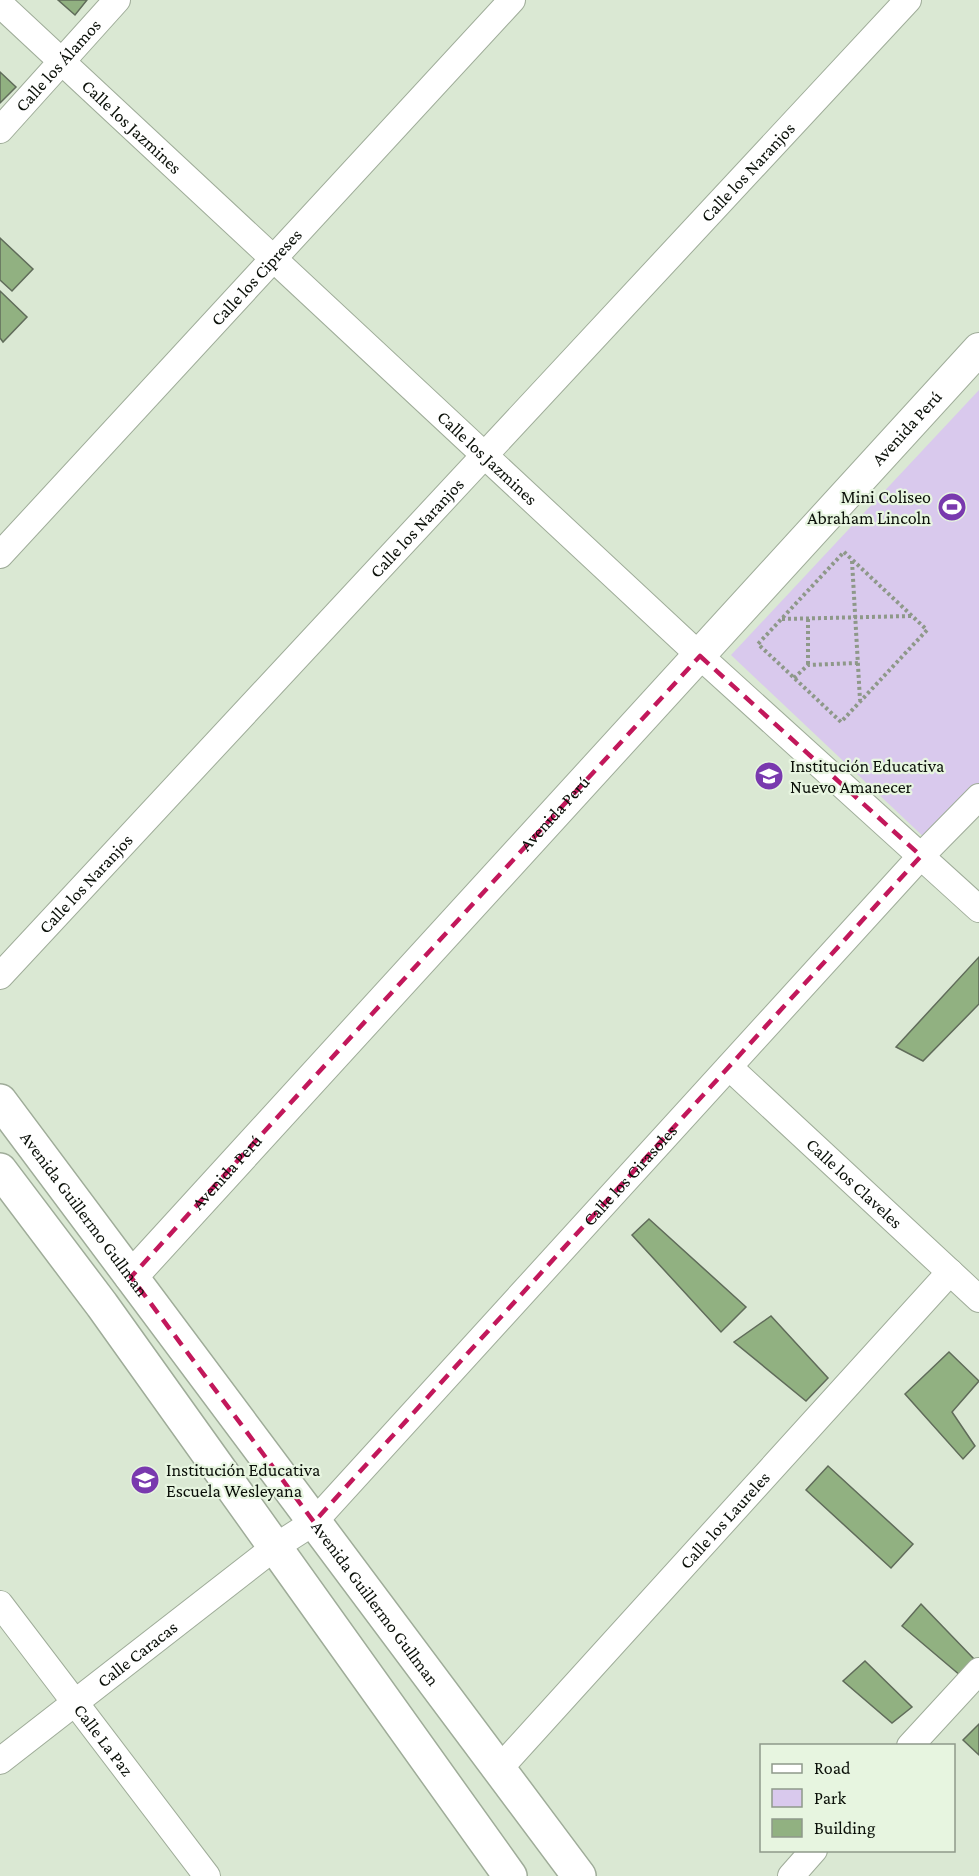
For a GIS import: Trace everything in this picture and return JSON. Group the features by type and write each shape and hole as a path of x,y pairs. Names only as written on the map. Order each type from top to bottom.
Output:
{"main road":[{"name":"Avenida Guillermo Gullman","path":"0,1101 579,1876"},
{"path":"0,1170 102,1305 510,1876"}],"street":[{"name":"Calle los Álamos","path":"0,130 117,0"},
{"name":"Calle los Cipreses","path":"0,555 512,0"},
{"name":"Calle los Naranjos","path":"0,976 908,0"},
{"name":"Calle los Jazmines","path":"0,4 700,656 979,909"},
{"name":"Avenida Perú","path":"131,1277 979,349"},
{"name":"Calle los Girasoles","path":"275,1547 314,1522 921,856 979,797"},
{"name":"Calle los Claveles","path":"729,1067 979,1299"},
{"name":"Calle los Laureles","path":"499,1769 950,1272"},
{"name":"Calle Caracas","path":"0,1761 275,1547"},
{"name":"Calle La Paz","path":"0,1604 205,1876"},
{"path":"912,1744 979,1671"},
{"path":"791,1876 813,1852"}],"path":[{"path":"844,552 852,560 927,630 841,722 758,644 844,552"},
{"path":"852,560 860,701"},
{"path":"781,619 912,616"},
{"path":"808,619 808,665"},
{"path":"794,678 808,665 858,663"}],"highlighted area":[{"path":"700,656 921,856 314,1522 131,1277"}],"green space":[{"path":"979,390 979,787 928,841 731,655"}],"building":[{"path":"58,0 87,0 75,15"},
{"path":"0,72 16,87 0,103"},
{"path":"0,238 33,269 12,291 0,280"},
{"path":"0,291 27,317 3,342 0,338"},
{"path":"979,957 979,1004 923,1061 896,1047"},
{"path":"649,1219 746,1307 721,1332 632,1235"},
{"path":"771,1316 828,1378 806,1401 734,1342"},
{"path":"949,1352 979,1381 952,1412 975,1446 963,1459 905,1394"},
{"path":"828,1466 913,1544 891,1568 806,1490"},
{"path":"921,1604 975,1660 961,1676 902,1626"},
{"path":"865,1661 912,1707 892,1723 843,1681"},
{"path":"979,1724 979,1755 963,1740"}],"place":[{"name":"Mini Coliseo Abraham Lincoln","path":"952,507"},
{"name":"Institución Educativa Nuevo Amanecer","path":"769,776"},
{"name":"Institución Educativa Escuela Wesleyana","path":"145,1480"}]}
